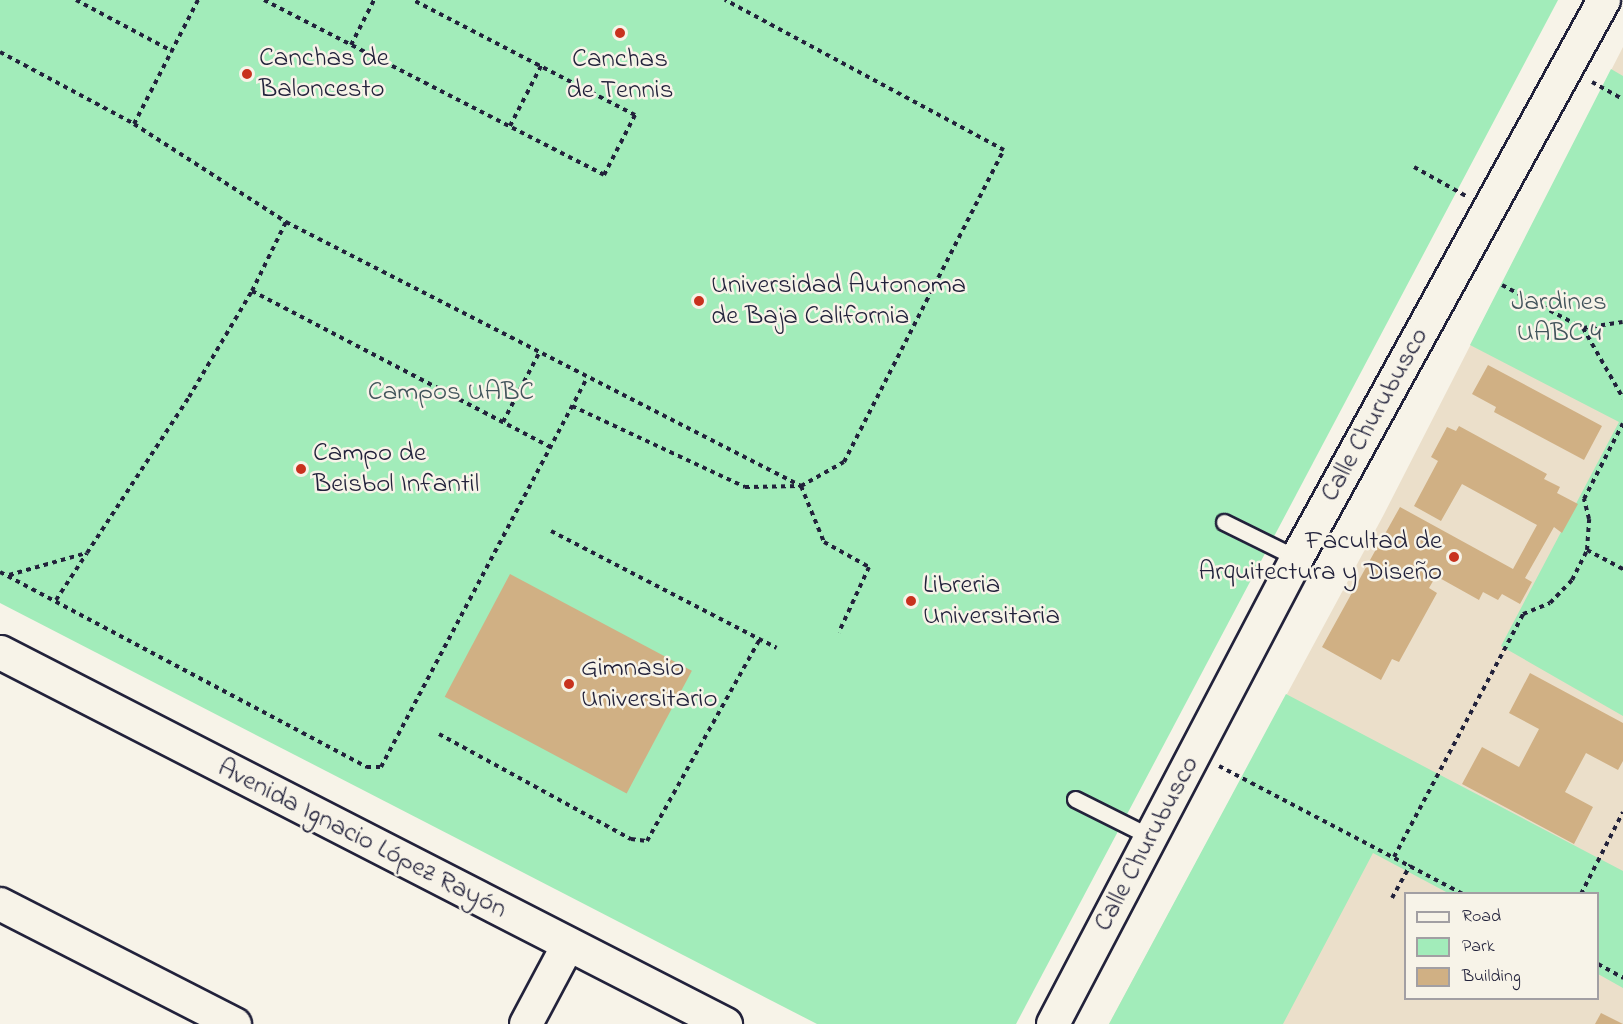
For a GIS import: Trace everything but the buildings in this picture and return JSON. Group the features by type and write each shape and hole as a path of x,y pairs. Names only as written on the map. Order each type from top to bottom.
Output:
{"street":[{"name":"Calle Churubusco","path":"1053,1024 1297,558 1604,0"},
{"name":"Avenida Ignacio López Rayón","path":"0,652 725,1024"},
{"path":"0,904 235,1024"},
{"path":"526,1024 568,945"}],"lane":[{"path":"1224,522 1297,558"},
{"path":"1075,799 1150,837"}],"path":[{"path":"76,0 172,51"},
{"path":"134,124 198,0"},
{"path":"264,0 604,175 635,115 413,0"},
{"path":"351,45 374,0"},
{"path":"572,406 745,488 801,486 844,462 1004,150 725,0"},
{"path":"0,52 134,124 286,222 801,486 824,542 869,567 839,632"},
{"path":"510,126 541,66"},
{"path":"1566,69 1623,99"},
{"path":"1414,167 1467,197"},
{"path":"56,600 252,291 286,222"},
{"path":"1502,285 1583,328 1623,398"},
{"path":"252,291 550,447"},
{"path":"1583,328 1623,322"},
{"path":"503,422 539,353"},
{"path":"0,572 367,767 381,767 587,378"},
{"path":"1394,857 1522,615 1550,603 1572,580 1587,550 1589,519 1584,498 1623,423"},
{"path":"551,531 777,648"},
{"path":"1587,550 1623,569"},
{"path":"8,576 87,553"},
{"path":"439,734 631,839 647,842 760,639"},
{"path":"1195,753 1459,892"},
{"path":"1582,892 1623,812"},
{"path":"1392,898 1410,865"},
{"path":"1599,965 1623,978"}],"shaded area":[{"path":"1623,47 1623,1024 1109,1024 1383,516"}],"green space":[{"name":"Campos UABC","path":"0,0 1558,0 1016,1024 817,1024 0,603"},
{"name":"Jardines UABC 4","path":"1611,69 1623,76 1623,716 1501,646 1619,422 1470,345"},
{"path":"1286,694 1623,871 1623,988 1599,975 1599,892 1446,892 1373,853 1283,1024 1109,1024"}],"place":[{"name":"Canchas de Tennis","path":"620,33"},
{"name":"Canchas de Baloncesto","path":"247,74"},
{"name":"Universidad Autonoma de Baja California","path":"699,301"},
{"name":"Campo de Beisbol Infantil","path":"301,469"},
{"name":"Facultad de Arquitectura y Diseño","path":"1454,557"},
{"name":"Libreria Universitaria","path":"911,601"},
{"name":"Gimnasio Universitario","path":"569,684"}]}
